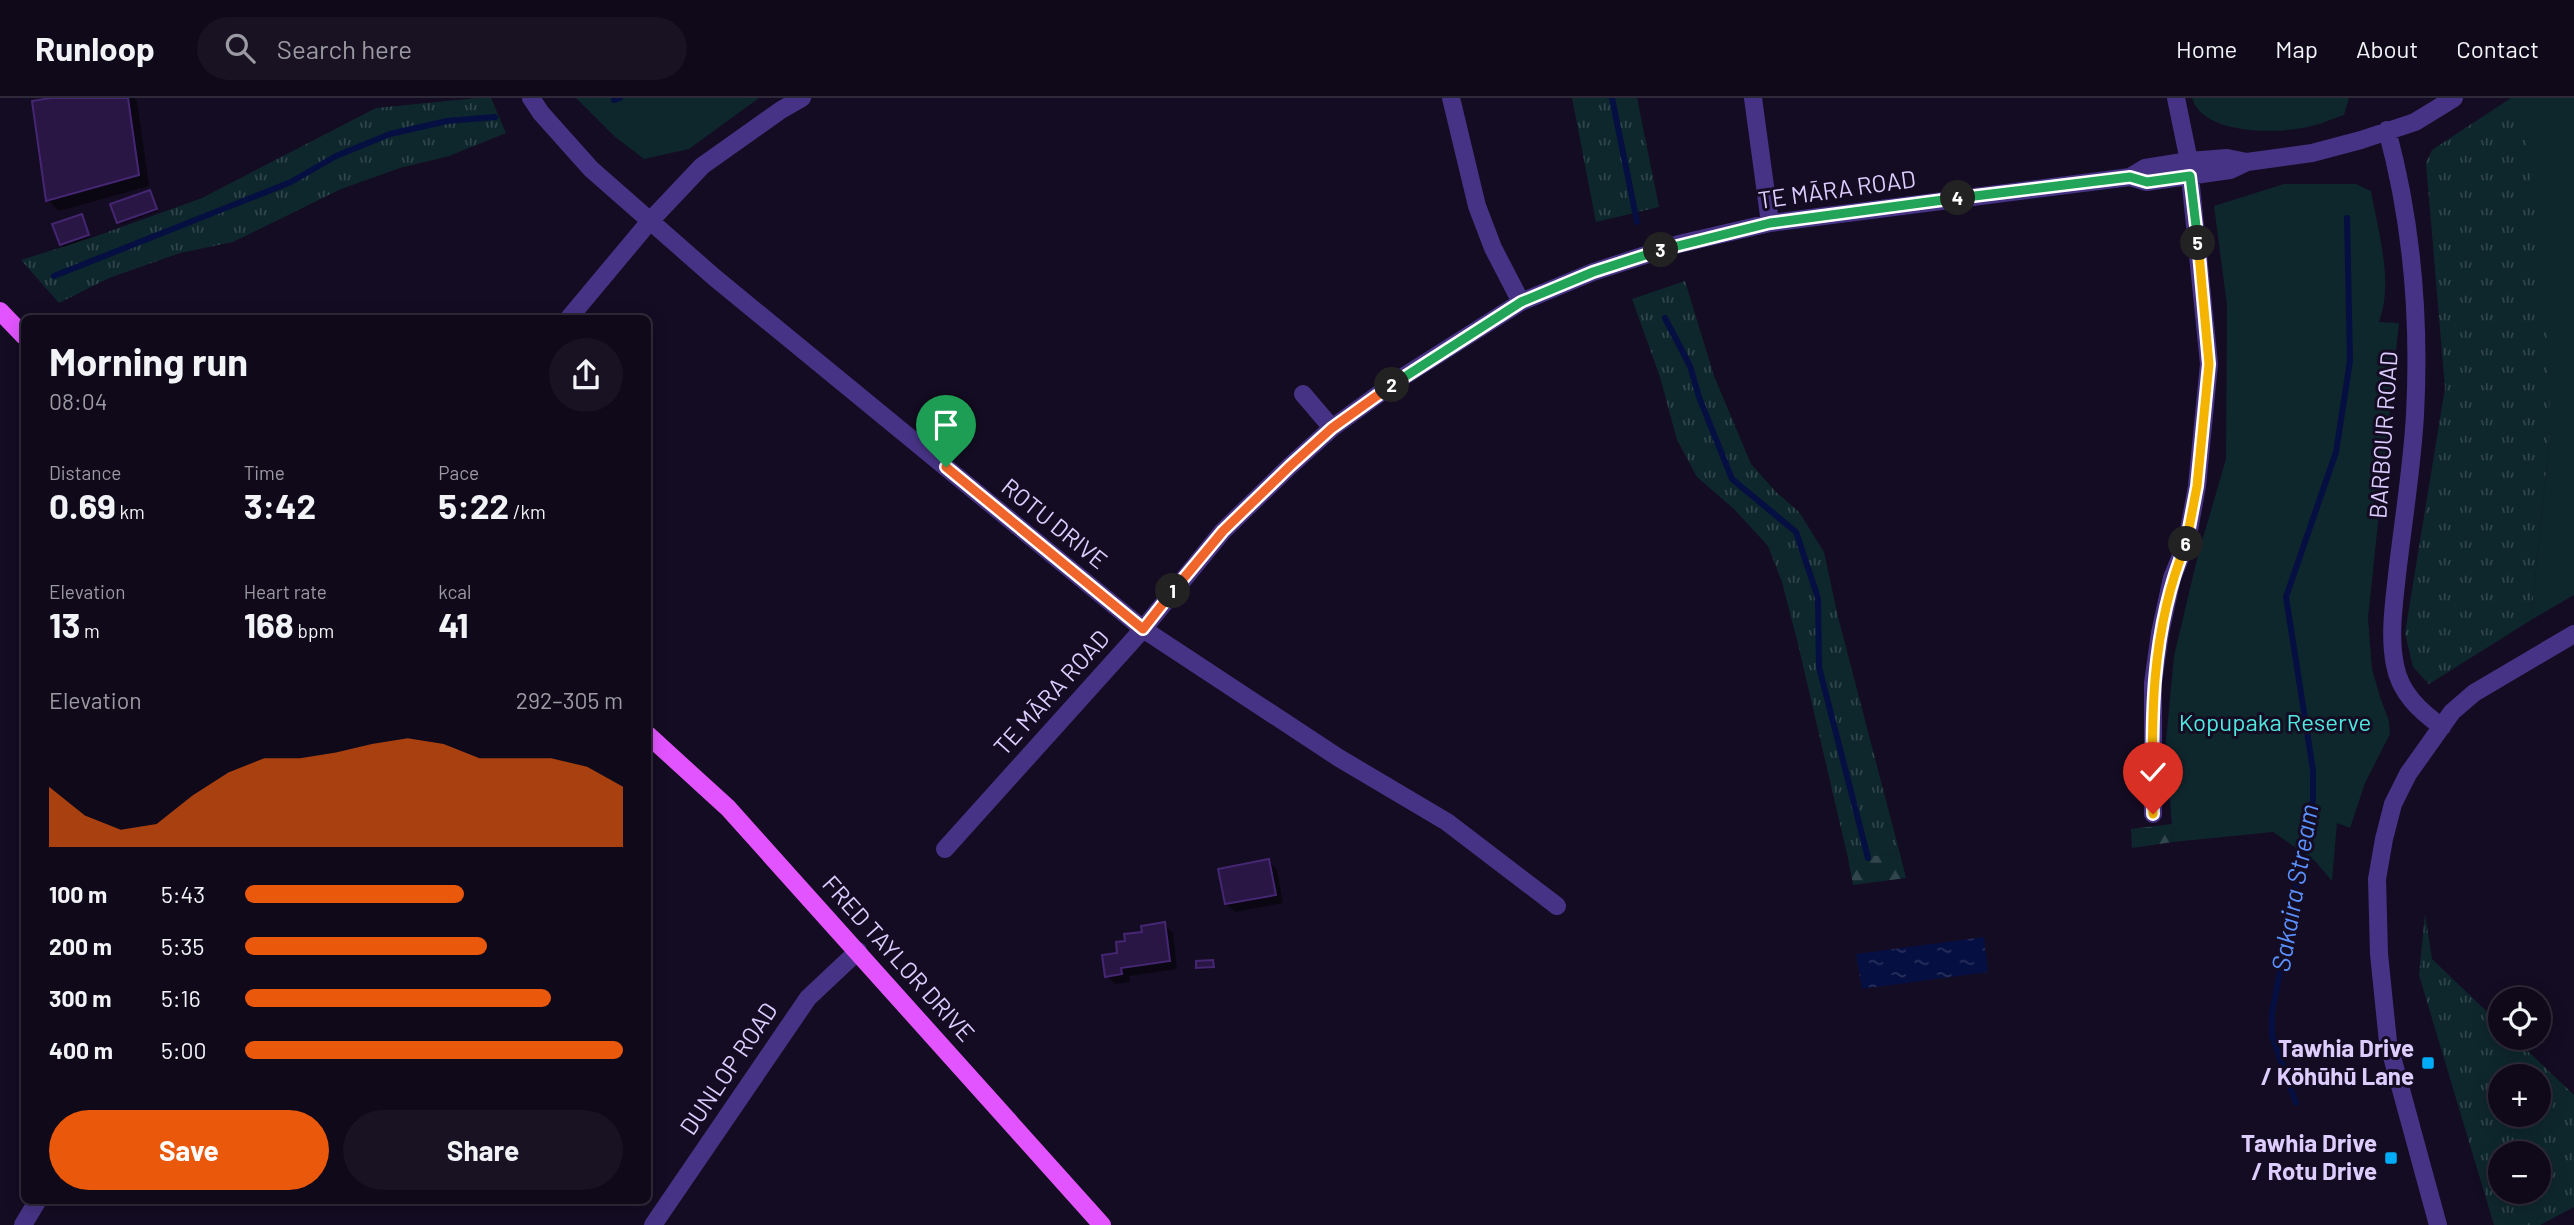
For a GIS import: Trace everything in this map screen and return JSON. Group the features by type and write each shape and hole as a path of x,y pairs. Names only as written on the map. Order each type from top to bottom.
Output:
{"main road":[{"path":"0,310 21,333"},
{"name":"FRED TAYLOR DRIVE","path":"651,738 728,808 1102,1225"}],"street":[{"name":"ROTU DRIVE","path":"531,98 591,169 714,277 1143,629 1339,758 1447,822 1557,906"},
{"path":"572,315 650,221 702,166 780,110 802,98"},
{"path":"1451,98 1477,206 1493,248 1521,302"},
{"path":"1752,98 1770,223"},
{"path":"2153,814 2153,683 2172,578 2187,541 2197,486 2209,364 2189,169 2176,98"},
{"name":"TE MĀRA ROAD","path":"945,849 1143,629 1223,531 1332,428 1398,380 1521,302 1593,272 1679,244 1770,223 2130,177 2147,182 2227,158 2247,162 2312,153 2415,122 2454,98"},
{"name":"BARBOUR ROAD","path":"2387,130 2397,166 2412,263 2415,337 2415,416 2392,620 2395,666 2404,691 2422,713 2442,727"},
{"path":"1303,394 1332,428"},
{"path":"2438,1225 2388,1042 2379,954 2377,879 2384,839 2393,804 2426,745 2452,712 2474,693 2574,634"},
{"name":"DUNLOP ROAD","path":"653,1225 808,998 858,951"},
{"path":"23,1225 36,1204"}],"green space":[{"path":"491,98 506,133 449,156 400,168 341,189 233,242 180,253 109,278 59,303 21,260 202,198 376,108"},
{"path":"576,98 759,98 689,149 644,159 614,136"},
{"path":"1572,98 1637,98 1659,207 1596,222"},
{"path":"2192,98 2349,98 2344,115 2307,127 2260,131 2225,125 2210,119 2199,110"},
{"path":"2511,98 2535,98 2574,436 2550,433 2531,620 2429,684 2413,667 2405,633 2445,388 2426,163 2432,150"},
{"path":"2519,98 2574,98 2574,595 2531,620 2550,433 2548,349 2536,217"},
{"name":"Kopupaka Reserve","path":"2284,184 2356,184 2371,191 2385,273 2379,322 2399,323 2368,618 2372,669 2389,721 2390,734 2365,783 2350,828 2337,823 2332,881 2315,861 2273,832 2173,842 2166,741 2174,656 2198,555 2226,459 2227,305 2214,206"},
{"path":"1685,281 1714,376 1751,464 1776,492 1799,512 1824,552 1838,617 1900,854 1848,858 1798,644 1782,582 1768,546 1734,509 1697,477 1677,440 1660,377 1632,299"},
{"path":"2172,824 2173,842 2132,848 2131,829"},
{"path":"1900,854 1906,878 1853,885 1848,858"},
{"path":"2425,914 2432,959 2488,1013 2488,1050 2527,1050 2541,1064 2488,1064 2488,1127 2551,1127 2551,1073 2574,1095 2574,1207 2540,1225 2494,1225 2419,975"}],"water":[{"path":"1984,937 1988,972 1862,989 1856,954"}],"building":[{"path":"51,98 128,98 139,175 46,201 32,101"},
{"path":"150,190 157,209 117,223 110,204"},
{"path":"82,214 89,235 60,245 52,224"},
{"path":"1269,859 1276,895 1225,904 1218,869"},
{"path":"1165,922 1170,961 1121,968 1122,974 1105,977 1102,955 1117,953 1116,942 1125,941 1124,934 1142,932 1141,926"},
{"path":"1213,960 1214,967 1196,968 1196,961"}],"waterway":[{"path":"614,100 620,98"},
{"path":"1612,98 1637,222"},
{"path":"54,276 291,182 336,156 390,134 447,121 495,117"},
{"name":"Sakaira Stream","path":"2296,1103 2272,1036 2272,1013 2313,800 2313,770 2286,597 2336,452 2350,361 2347,218"},
{"path":"1665,318 1690,366 1699,397 1732,479 1796,532 1818,598 1819,667 1868,858"}],"place":[{"name":"Tawhia Drive / Kōhūhū Lane","path":"2428,1063"},
{"name":"Tawhia Drive / Rotu Drive","path":"2391,1158"}],"route":[{"path":"946,467 1143,629 1223,531 1332,428 1398,380 1521,302 1593,272 1679,244 1770,223 2130,177 2147,182 2190,176 2209,364 2197,486 2187,541 2172,578 2153,683 2153,814"}]}
